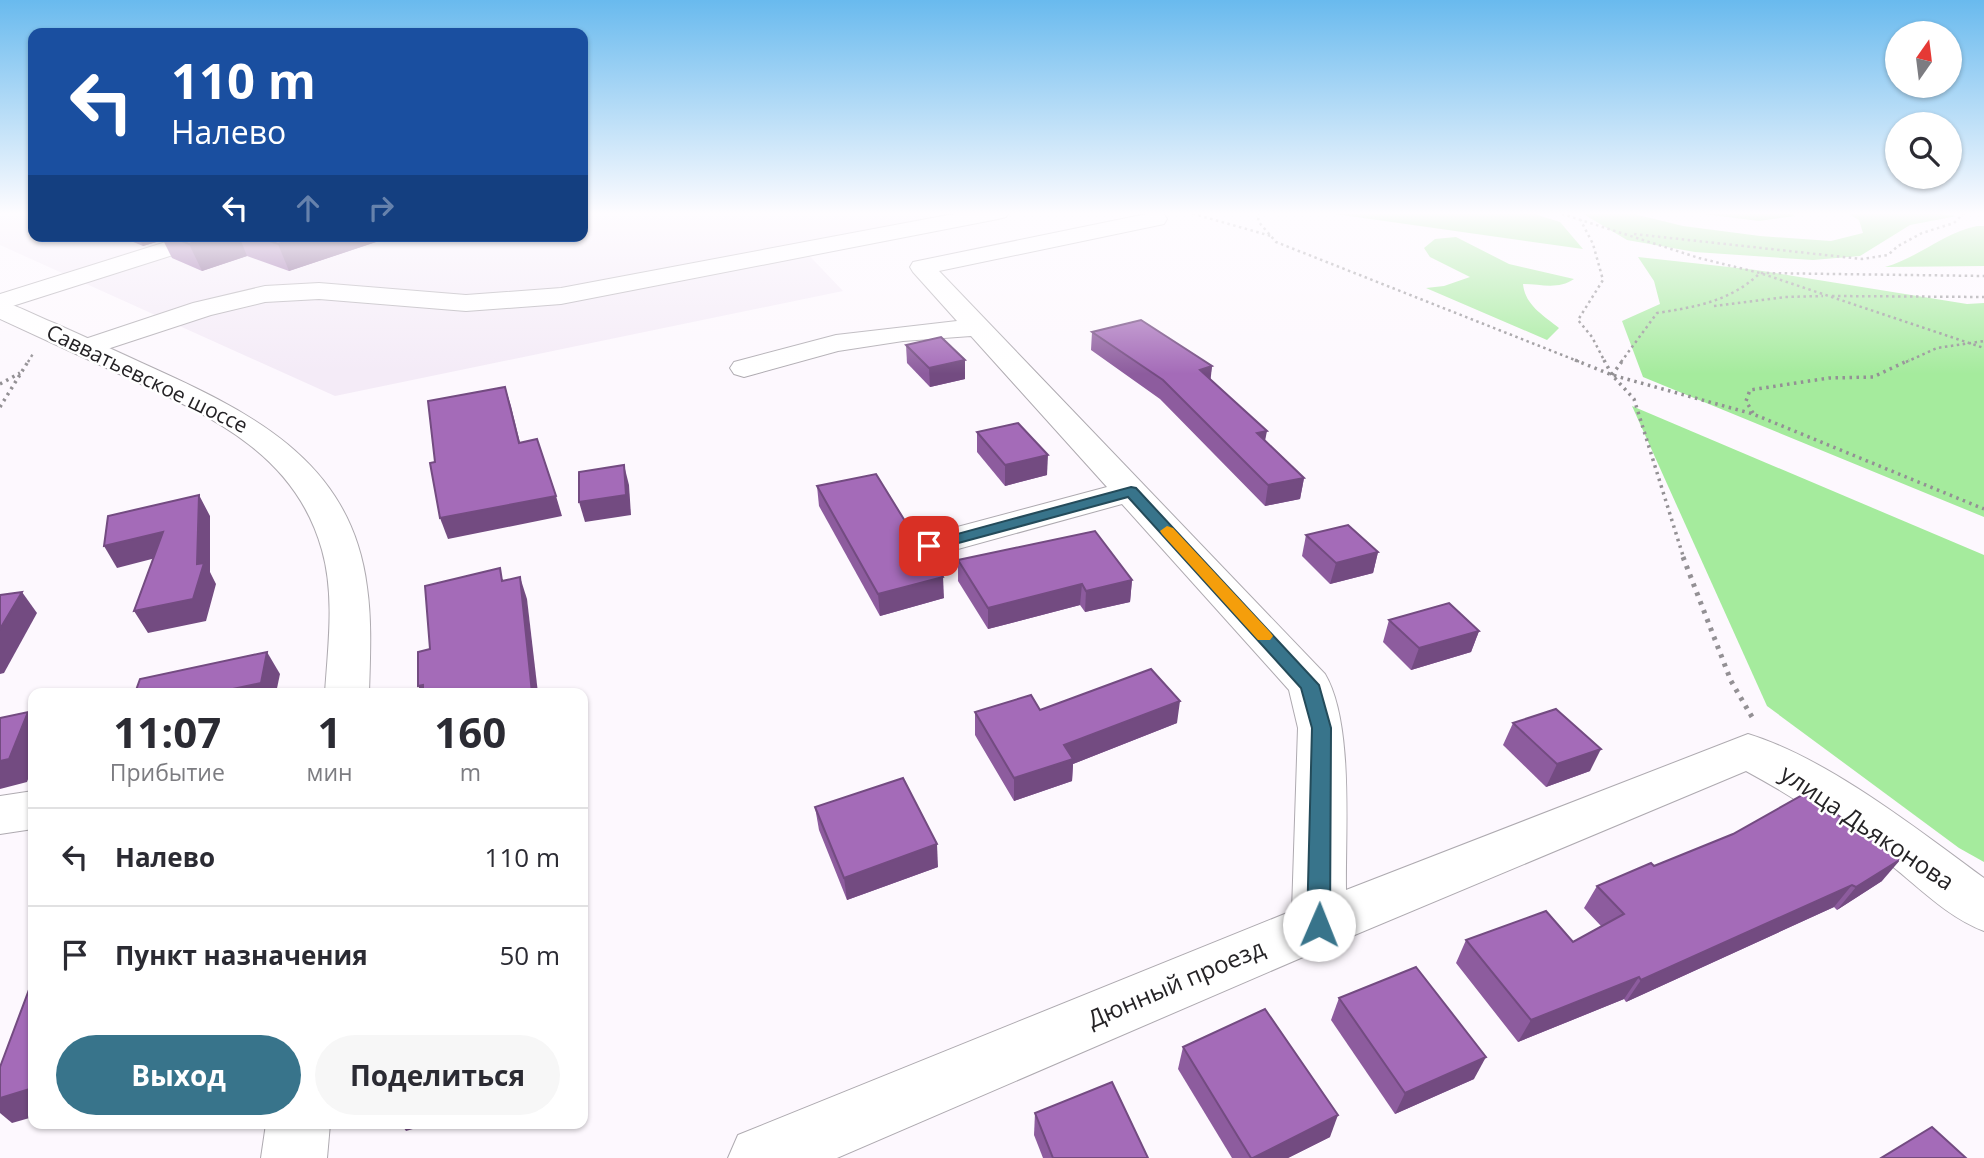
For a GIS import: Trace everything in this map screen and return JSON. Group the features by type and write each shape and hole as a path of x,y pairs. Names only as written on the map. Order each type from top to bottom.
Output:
{"street":[{"path":"0,302 114,266"},
{"path":"86,348 202,309 265,294 319,291 466,303 561,296 717,266"},
{"path":"927,266 922,267 1310,685 1321,728 1319,925"},
{"name":"Савватьевское шоссе","path":"0,309 236,419 282,452 307,479 335,529 346,569 350,616 346,688"},
{"path":"744,368 835,343 903,333 979,327"},
{"path":"929,546 1131,491"},
{"name":"улица Дьяконова","path":"1748,751 1811,784 1901,845 1984,908"},
{"name":"Дюнный проезд","path":"761,1158 1319,925 1748,751"},
{"path":"0,815 28,811"},
{"path":"294,1158 297,1129"}],"path":[{"path":"1337,266 1612,375 1753,414 1984,509"},
{"path":"1599,266 1603,280 1578,320 1592,337 1612,375 1634,398 1677,542 1731,681 1759,730 1748,751"},
{"path":"1732,266 1760,273 1984,348"},
{"path":"1612,375 1657,313 1715,303 1750,284 1760,273 1984,276"},
{"path":"1657,313 1785,298 1984,296"},
{"path":"0,407 47,330"},
{"path":"1753,414 1746,401 1750,390 1829,378 1874,377 1937,348 1984,341"},
{"path":"0,384 21,373"}],"shaded area":[{"path":"47,266 819,266 843,291 335,396"}],"green space":[{"path":"1448,266 1518,266 1574,279 1556,285 1523,284 1531,304 1559,328 1547,340 1426,288 1444,286 1470,277"},
{"path":"1644,266 1720,266 1967,304 1984,303 1984,517 1643,377 1622,321 1660,304 1654,281"},
{"path":"1888,266 1980,266 1885,267"},
{"path":"1632,406 1984,555 1984,862 1959,848 1767,706"}],"building":[{"path":"1141,320 1212,366 1200,370 1267,431 1257,433 1304,478 1268,485 1163,380 1092,332"},
{"path":"941,337 965,360 929,368 906,345"},
{"path":"505,387 519,443 537,439 556,496 440,518 430,463 435,462 428,401"},
{"path":"1018,423 1048,455 1005,465 977,432"},
{"path":"624,465 626,495 579,502 579,472"},
{"path":"876,474 943,577 878,594 817,486"},
{"path":"199,495 197,564 204,563 193,599 134,611 163,532 104,546 108,516"},
{"path":"1348,525 1378,552 1336,563 1306,535"},
{"path":"1095,531 1132,580 1086,591 1082,584 988,608 958,560"},
{"path":"500,568 502,581 520,577 531,688 418,686 418,652 430,649 425,586"},
{"path":"22,592 0,629 0,595"},
{"path":"1449,603 1479,631 1419,648 1389,620"},
{"path":"267,652 261,683 238,688 137,688 140,679"},
{"path":"1151,669 1180,701 1064,745 1073,759 1014,778 975,712 1031,695 1040,710"},
{"path":"1556,709 1601,749 1557,764 1513,723"},
{"path":"28,712 9,759 0,761 0,718"},
{"path":"903,778 937,844 844,878 815,807"},
{"path":"1806,793 1901,859 1856,887 1852,885 1641,980 1639,977 1531,1020 1466,940 1546,911 1573,942 1624,914 1597,886 1651,863 1654,866 1733,834"},
{"path":"1416,967 1486,1057 1405,1093 1339,998"},
{"path":"28,992 28,1090 0,1098 0,1067"},
{"path":"1265,1009 1338,1115 1251,1158 1183,1047"},
{"path":"1112,1082 1148,1158 1053,1158 1035,1113"},
{"path":"1932,1127 1966,1158 1881,1158"}],"slow traffic":[{"path":"1167,531 1264,636"}],"route":[{"path":"929,546 1131,491 1310,685 1321,728 1319,925"}]}
